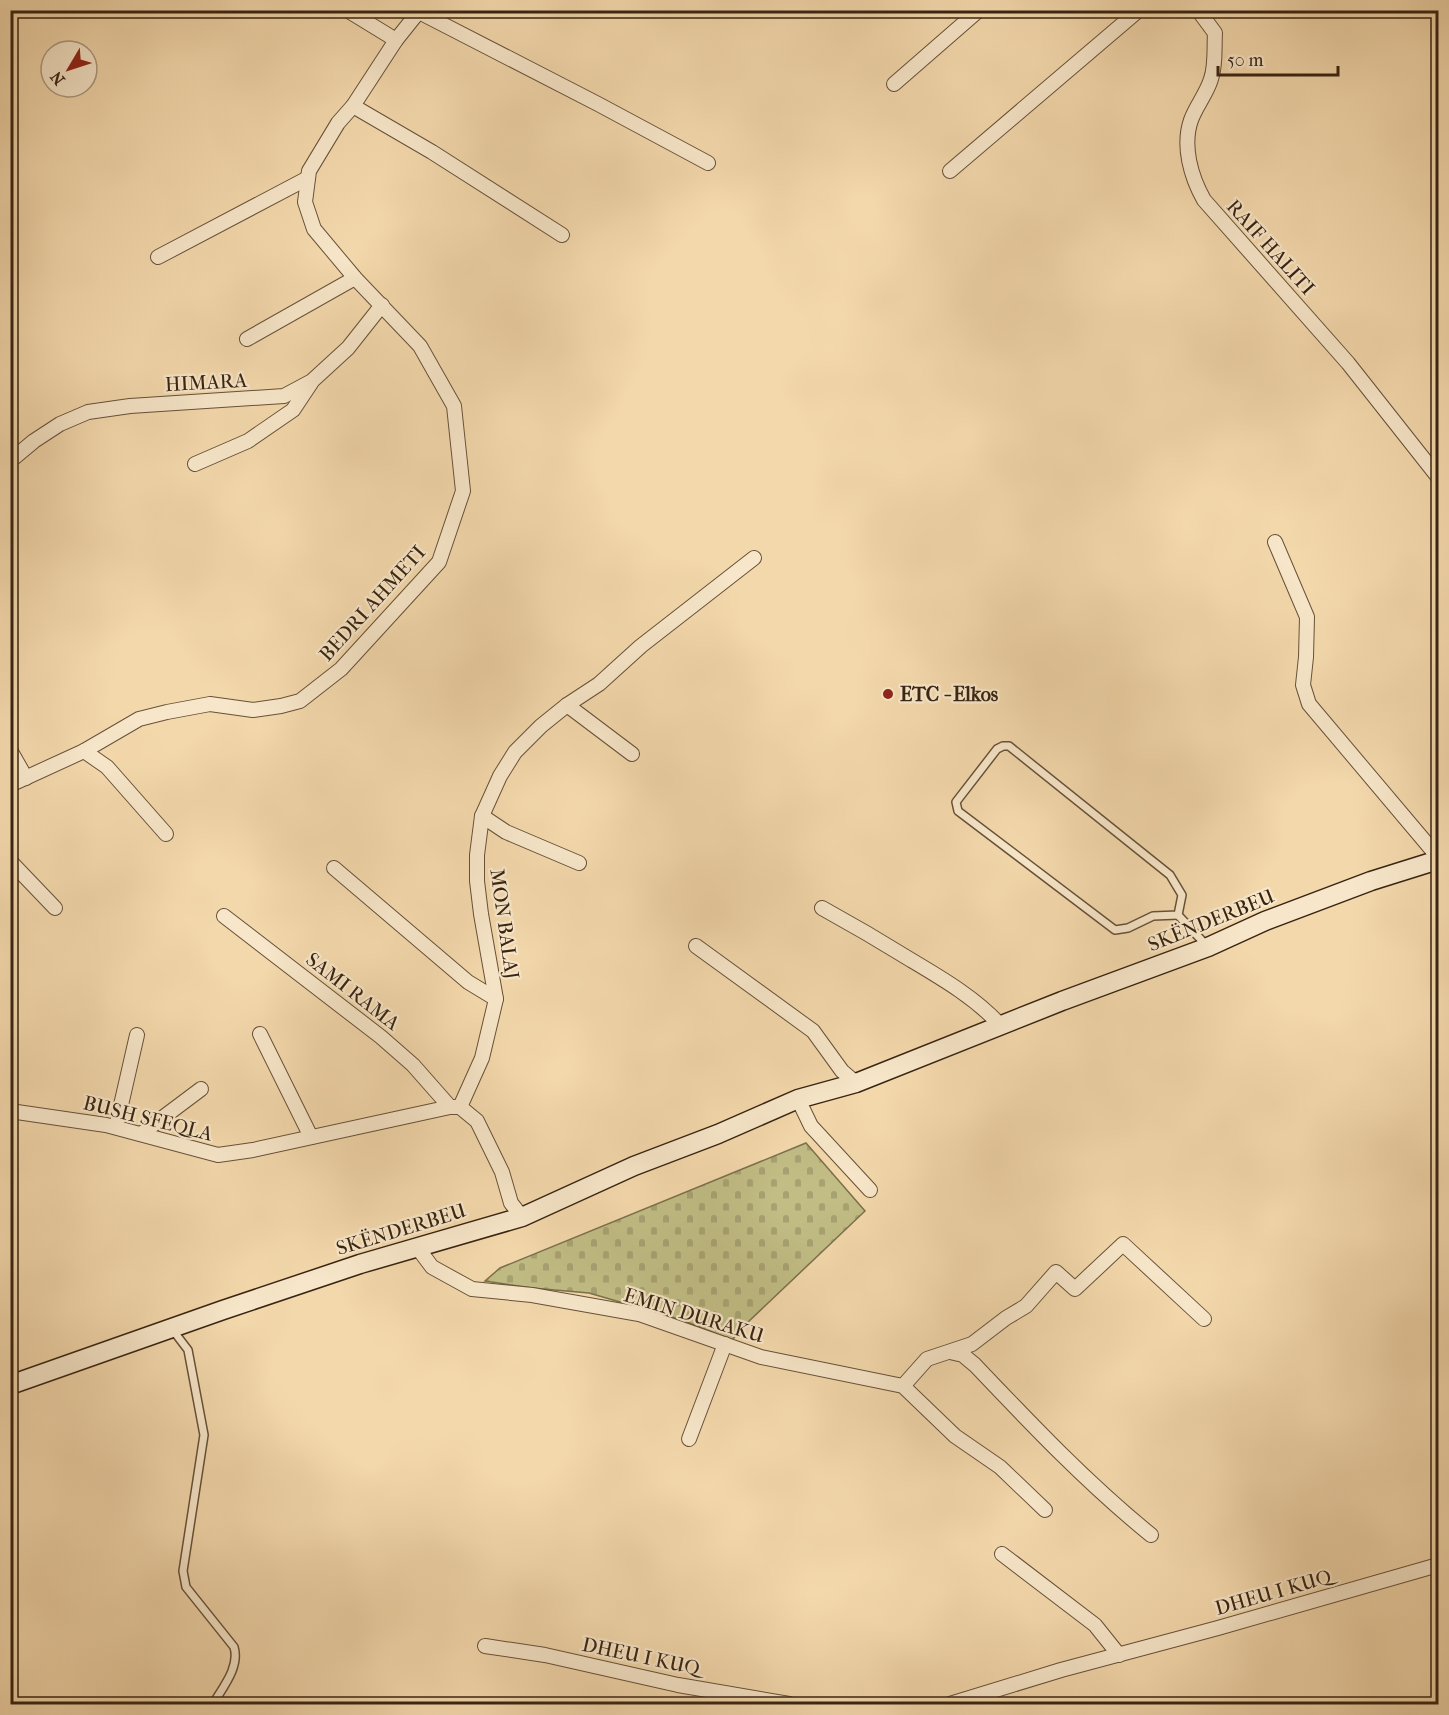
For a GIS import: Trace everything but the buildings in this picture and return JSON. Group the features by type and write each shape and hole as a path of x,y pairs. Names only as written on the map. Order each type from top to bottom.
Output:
{"main road":[{"name":"SKËNDERBEU","path":"10,1385 223,1310 417,1247 522,1217 634,1166 718,1134 798,1099 856,1083 1062,1001 1208,947 1265,921 1438,858"}],"street":[{"path":"347,10 396,40"},
{"path":"894,84 979,10"},
{"path":"950,171 1139,10"},
{"name":"RAIF HALITI","path":"1197,10 1215,33 1212,78 1191,121 1188,135 1189,159 1194,183 1204,200 1348,363 1438,477"},
{"path":"420,11 708,163"},
{"name":"BEDRI AHMETI","path":"10,785 84,751 139,720 210,704 253,710 300,701 341,669 439,562 463,491 454,406 420,346 355,278 314,229 305,202 309,171 338,123 353,106 396,40 420,11"},
{"path":"353,106 432,152 562,236"},
{"path":"158,257 308,178"},
{"path":"247,339 355,278"},
{"name":"HIMARA","path":"10,461 34,441 60,424 87,412 130,406 284,396 312,381 348,348 382,305"},
{"path":"195,464 248,441 293,410 312,381"},
{"name":"SKËNDERBEU","path":"1275,542 1307,617 1303,685 1310,704 1438,858"},
{"name":"MON BALAJ","path":"455,1107 482,1058 496,999 477,881 477,855 482,816 500,776 515,752 541,726 598,684 641,646 754,558"},
{"path":"567,705 632,754"},
{"path":"10,750 26,778"},
{"path":"84,751 107,767 166,834"},
{"path":"482,816 506,832 579,863"},
{"path":"10,861 55,908"},
{"name":"MON BALAJ","path":"334,868 468,982 496,999"},
{"path":"822,908 937,975 989,1013 1001,1026"},
{"name":"SAMI RAMA","path":"224,916 338,1003 405,1058 455,1107"},
{"path":"696,946 813,1031 842,1071 856,1083"},
{"path":"116,1127 137,1035"},
{"path":"260,1035 311,1137"},
{"path":"141,1134 201,1089"},
{"path":"798,1099 811,1126 870,1190"},
{"path":"455,1107 477,1121 502,1172 512,1203 522,1217"},
{"name":"BUSH SFEQLA","path":"10,1111 116,1127 218,1155 243,1152 455,1107"},
{"path":"1044,1510 1000,1467 955,1436 903,1386 927,1359 972,1344 1026,1306 1056,1272 1075,1289 1123,1244 1204,1318"},
{"name":"EMIN DURAKU","path":"417,1247 432,1267 472,1289 532,1295 639,1314 762,1357 903,1386"},
{"path":"689,1439 725,1344"},
{"path":"950,1352 963,1355 975,1365 1065,1457 1151,1535"},
{"path":"1002,1554 1095,1625 1119,1654"},
{"name":"DHEU I KUQ","path":"950,1704 1061,1670 1438,1565"},
{"name":"DHEU I KUQ","path":"485,1646 545,1655 678,1685 789,1704"}],"lane":[{"path":"1178,915 1182,895 1170,875 1009,746 997,749 957,802 958,811 1115,930 1128,928 1153,916 1178,915 1208,947"},
{"path":"172,1329 188,1350 204,1435 183,1571 186,1587 234,1647 237,1656 213,1704"}],"green space":[{"path":"806,1143 865,1211 732,1340 682,1320 589,1293 485,1281 500,1268"}],"place":[{"name":"ETC - Elkos","path":"888,694"}]}
